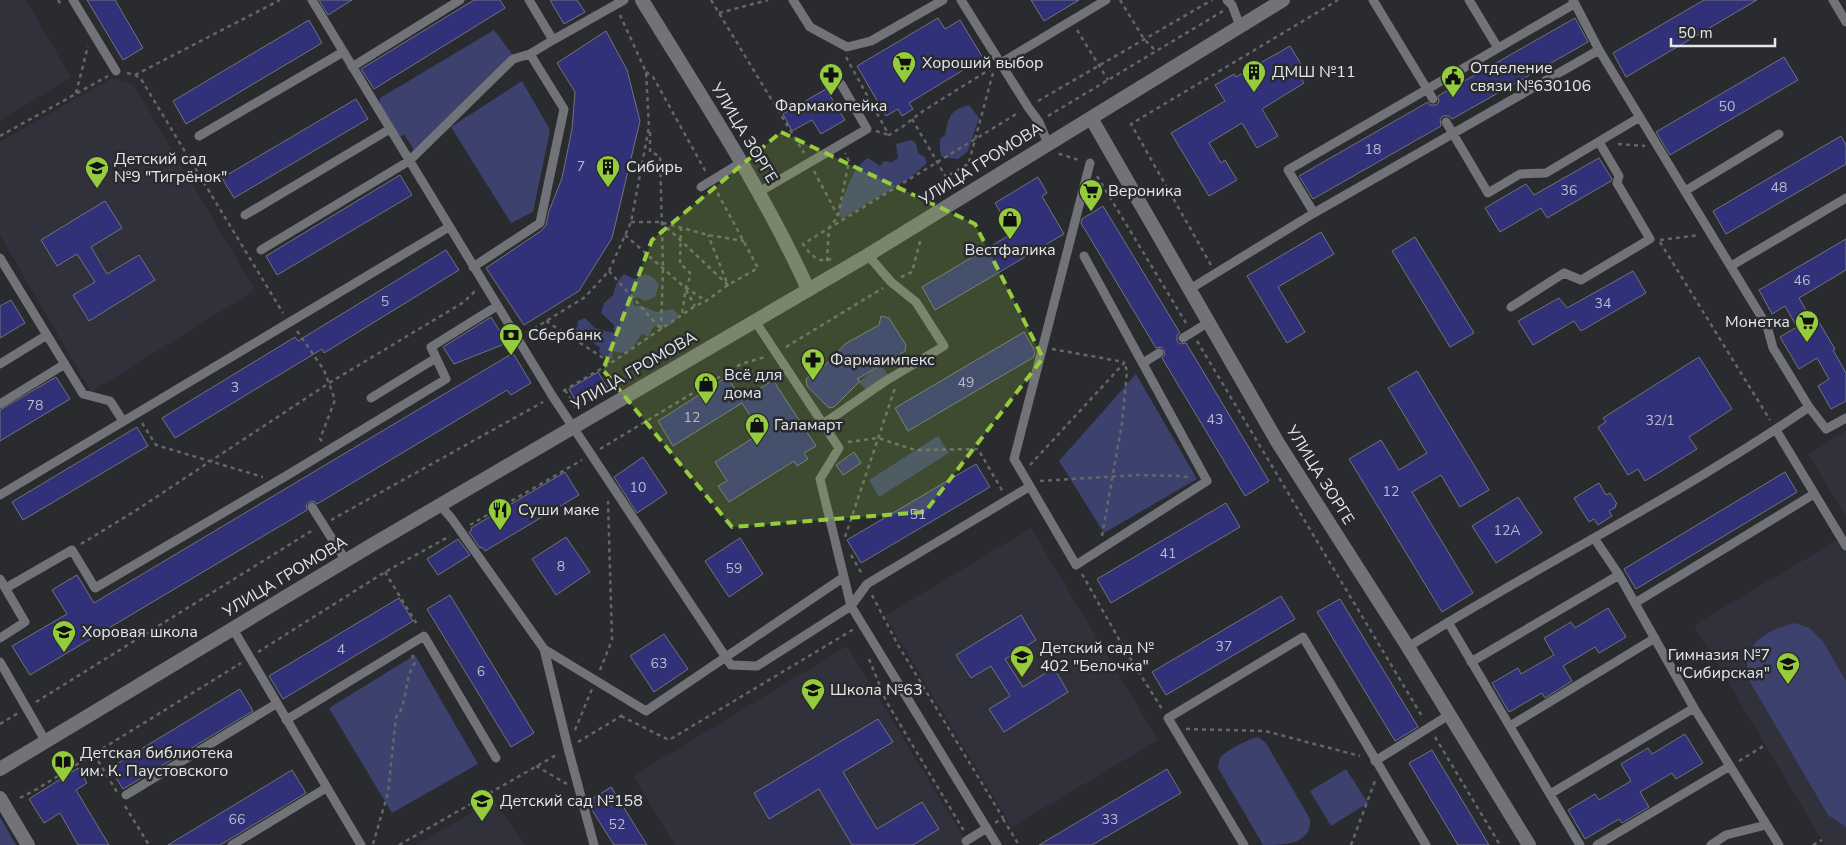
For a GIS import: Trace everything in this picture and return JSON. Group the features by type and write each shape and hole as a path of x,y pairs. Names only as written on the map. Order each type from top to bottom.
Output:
{"street":[{"name":"УЛИЦА ЗОРГЕ","path":"642,0 742,162 790,250 808,290"},
{"name":"УЛИЦА ГРОМОВА","path":"0,770 440,505 868,255 1284,0"},
{"name":"УЛИЦА ЗОРГЕ","path":"1091,118 1278,443 1408,647 1528,845"},
{"path":"0,798 28,845"}],"lane":[{"path":"73,0 116,71"},
{"path":"312,0 553,397 731,665 757,666 851,606 867,584 1008,500 1026,481"},
{"path":"352,67 460,0"},
{"path":"529,0 553,40"},
{"path":"261,250 409,161 514,59 530,54 624,0"},
{"path":"793,0 810,27 847,47 871,41 942,0"},
{"path":"961,0 1039,122 1048,144"},
{"path":"1001,62 1106,0"},
{"path":"1373,0 1433,99"},
{"path":"1469,0 1498,48"},
{"path":"1833,0 1846,22"},
{"path":"1314,213 1288,170 1574,2 1599,50 1767,326 1773,348 1809,407 1826,430 1846,418"},
{"path":"1229,3 1240,26"},
{"path":"1190,289 1314,213 1599,50"},
{"path":"199,136 343,52"},
{"path":"473,267 540,224 564,109 530,54"},
{"path":"759,192 867,129 842,84"},
{"path":"1446,122 1488,194 1520,174 1546,173 1640,117"},
{"path":"245,215 390,129"},
{"path":"1685,191 1779,134"},
{"path":"1511,308 1564,273 1581,280 1650,239 1617,183 1619,176 1599,142"},
{"path":"702,187 742,162"},
{"path":"1084,256 1207,481 1076,564 1014,458 1090,164"},
{"path":"1731,266 1846,198"},
{"path":"0,494 449,227"},
{"path":"823,424 900,372 944,346 916,302 891,282 868,255"},
{"path":"1,260 83,394 110,401 123,421"},
{"path":"6,588 72,550 95,588 292,473 446,379 431,347 497,306"},
{"path":"755,321 839,448 820,479 851,606 997,845"},
{"path":"1183,338 1209,322"},
{"path":"0,364 48,335"},
{"path":"1142,363 1159,352"},
{"path":"371,398 436,358"},
{"path":"0,404 65,364"},
{"path":"1408,647 1776,430 1809,407"},
{"path":"1776,430 1846,546"},
{"path":"292,473 297,482"},
{"path":"1635,603 1814,494"},
{"path":"440,505 544,649 594,845"},
{"path":"312,507 346,561"},
{"path":"1594,538 1619,575 1694,708 1779,845"},
{"path":"1471,662 1619,575"},
{"path":"544,649 646,711 844,576"},
{"path":"0,579 26,622 0,638"},
{"path":"1448,622 1580,845"},
{"path":"233,629 248,658 360,845"},
{"path":"286,720 424,636 496,758"},
{"path":"1244,845 1168,718 1302,637 1426,845"},
{"path":"1510,726 1655,638"},
{"path":"0,662 28,707 46,742"},
{"path":"126,795 276,704"},
{"path":"1550,794 1694,708"},
{"path":"1377,764 1449,715"},
{"path":"1597,845 1730,766"},
{"path":"232,845 326,788"},
{"path":"1711,845 1726,835 1766,825"},
{"path":"968,840 987,828"}],"path":[{"path":"58,0 64,8"},
{"path":"135,75 280,0"},
{"path":"711,0 810,163 838,216"},
{"path":"719,12 768,0"},
{"path":"1120,0 1144,39 1156,51"},
{"path":"832,259 827,261 812,256 803,244 1028,107 1212,0"},
{"path":"1216,273 1131,124 1338,0"},
{"path":"925,203 932,198 946,177 1156,51 1229,3"},
{"path":"616,6 646,72 650,152 660,156 660,222 663,268 661,329"},
{"path":"1072,21 1108,80"},
{"path":"76,93 88,46 83,38"},
{"path":"847,47 845,59 889,135 995,66 969,164"},
{"path":"0,136 116,71 140,78 289,323 300,334 324,370 335,400 320,438 328,450"},
{"path":"0,724 323,524 612,363 682,314 758,268 652,77 646,72"},
{"path":"912,119 946,177"},
{"path":"517,339 585,297 609,271 631,222 650,127"},
{"path":"1599,142 1659,148"},
{"path":"827,261 829,228 838,216 849,161 841,145"},
{"path":"1052,159 1060,154 1090,164 1500,845"},
{"path":"631,222 660,222 708,235 744,241"},
{"path":"660,222 728,285"},
{"path":"680,227 680,264 691,275 684,287 682,314"},
{"path":"1711,233 1659,240 1776,430"},
{"path":"625,234 684,287 706,301"},
{"path":"20,798 385,572 460,531 742,364 776,353 854,307 891,282 912,272 920,239 929,234"},
{"path":"708,235 728,285"},
{"path":"609,271 661,329"},
{"path":"72,550 135,511 329,383 464,302 483,283"},
{"path":"684,287 695,306"},
{"path":"546,321 612,363"},
{"path":"1043,348 1124,362"},
{"path":"1100,550 1122,423 1127,370 1124,362"},
{"path":"1026,481 1124,362"},
{"path":"844,542 900,372"},
{"path":"136,414 156,445 277,481"},
{"path":"843,443 878,438 915,450 978,449 1008,500"},
{"path":"1026,481 1138,475 1182,476 1207,481"},
{"path":"568,748 612,640 607,476"},
{"path":"848,550 898,645 1019,845"},
{"path":"1076,564 1125,650 1168,718"},
{"path":"385,572 424,636"},
{"path":"621,716 669,740 862,624"},
{"path":"372,845 388,793 396,717 402,710 409,672 415,663 407,646"},
{"path":"867,655 886,701 968,840"},
{"path":"399,845 638,706"},
{"path":"1174,728 1265,732 1353,753 1377,764 1368,803 1350,845"},
{"path":"1730,766 1765,744"},
{"path":"536,766 580,792"},
{"path":"987,828 1002,818"},
{"path":"1813,845 1822,840"}],"highlighted area":[{"path":"781,132 975,224 1043,358 925,512 732,527 603,370 652,240"}],"shaded area":[{"path":"0,0 26,0 71,77 0,121"},
{"path":"494,30 512,54 414,150 404,134 400,137 380,105 380,98"},
{"name":"Детский сад №9 \"Тигрёнок\"","path":"112,78 133,84 255,290 91,392 0,235 0,142"},
{"path":"522,81 550,130 533,212 511,223 451,127"},
{"path":"969,105 979,118 968,151 958,159 942,157 940,139 945,135 951,115 957,109"},
{"path":"911,140 916,143 918,153 925,157 927,163 910,178 841,219 839,207 850,180 862,163 868,158 880,166 884,161 892,162 898,158 896,144"},
{"path":"624,274 634,279 646,274 654,278 659,285 655,297 645,301 638,297 633,299 634,306 642,306 656,312 674,309 679,316 672,324 665,327 656,325 649,337 642,334 628,351 624,353 613,351 612,359 606,358 599,352 600,348 587,338 573,331 577,327 578,321 585,318 595,328 614,333 614,325 601,313 604,303 613,295 618,281"},
{"path":"880,364 891,379 870,395 859,382"},
{"path":"1136,374 1197,479 1104,533 1059,461"},
{"path":"1846,431 1846,517 1808,454"},
{"path":"938,436 949,453 879,497 869,480"},
{"name":"Детский сад № 402 \"Белочка\"","path":"1031,528 1158,740 1012,827 885,616"},
{"name":"Гимназия №7 \"Сибирская\"","path":"1846,535 1846,845 1825,845 1694,625"},
{"path":"1795,623 1809,628 1822,640 1846,681 1846,827 1828,815 1749,680 1748,655 1757,641 1779,628"},
{"name":"Школа №63","path":"847,646 968,845 675,845 633,776"},
{"path":"415,655 478,764 392,813 329,708"},
{"path":"1258,737 1266,743 1310,819 1306,834 1295,842 1263,845 1218,768 1221,757 1231,749"},
{"path":"1346,769 1368,803 1331,826 1310,791"},
{"name":"Детский сад №158","path":"494,800 525,845 416,845"},
{"path":"0,817 16,845 0,845"}],"building":[{"path":"87,0 115,0 143,48 123,60"},
{"path":"319,0 352,0 328,15"},
{"path":"474,0 500,0 505,8 374,89 361,69"},
{"path":"550,0 577,0 585,12 564,24"},
{"path":"1031,0 1079,0 1044,21"},
{"path":"1704,0 1757,0 1626,77 1613,53"},
{"name":"Хороший выбор","path":"938,18 945,29 960,20 983,58 909,103 913,109 902,116 898,109 886,116 857,66"},
{"path":"1575,18 1588,42 1452,119 1449,116 1443,116 1440,119 1441,126 1313,199 1299,176 1428,102 1430,105 1436,105 1439,102 1438,96"},
{"path":"309,20 322,43 186,124 173,101"},
{"path":"606,31 627,70 640,121 612,238 579,291 524,325 486,268 541,231 546,225 549,211 562,178 572,129 575,92 557,63"},
{"name":"ДМШ №11","path":"1290,46 1301,64 1295,68 1304,83 1262,109 1278,136 1257,148 1242,123 1209,143 1221,163 1225,160 1237,180 1209,196 1171,133 1225,101 1215,85 1234,74 1236,77"},
{"path":"1784,57 1798,80 1670,155 1656,132"},
{"path":"826,89 845,120 821,134 812,120 792,131 783,114"},
{"path":"356,99 368,119 234,198 222,178"},
{"path":"1841,136 1846,145 1846,164 1726,234 1713,211"},
{"path":"1599,158 1612,179 1611,181 1547,218 1541,208 1500,232 1485,208 1526,184 1534,195"},
{"path":"400,175 412,195 277,275 266,256"},
{"path":"1038,177 1047,193 1042,196 1064,234 935,310 922,287 1013,233 995,203"},
{"path":"105,201 122,228 91,247 107,274 139,255 155,280 89,321 73,295 95,282 77,254 57,266 41,240"},
{"path":"1103,206 1180,333 1177,335 1177,341 1180,344 1186,343 1269,481 1245,496 1162,358 1165,355 1164,350 1161,347 1156,348 1081,223 1082,219"},
{"path":"1321,232 1334,254 1278,287 1305,332 1287,343 1247,276"},
{"path":"1415,237 1474,333 1450,347 1392,251"},
{"path":"1846,239 1846,270 1799,298 1810,317 1814,314 1835,349 1833,350 1846,373 1846,401 1831,409 1818,386 1829,379 1817,358 1799,369 1780,337 1797,327 1785,306 1772,314 1759,290"},
{"path":"446,250 459,270 324,353 322,349 175,438 162,418 295,337 298,341"},
{"path":"1633,271 1646,293 1581,331 1574,321 1533,345 1518,321 1559,298 1567,308"},
{"path":"11,300 25,323 0,338 0,306"},
{"path":"881,316 889,318 906,345 905,351 857,379 860,381 834,407 829,408 807,386 806,379 811,375 816,375 845,344 879,325"},
{"path":"491,317 507,343 454,364 443,347"},
{"path":"1024,332 1035,351 1034,357 908,431 895,408"},
{"path":"513,353 531,383 511,395 507,390 317,504 314,501 309,502 306,505 307,510 30,675 12,646 67,614 52,590 77,575 94,603"},
{"path":"1699,357 1732,409 1689,437 1697,449 1645,481 1638,469 1628,475 1598,427 1606,422 1603,418"},
{"path":"1417,371 1489,490 1460,507 1441,475 1412,492 1473,593 1442,612 1349,459 1381,440 1399,470 1427,453 1388,388"},
{"path":"598,372 608,388 579,406 569,389"},
{"path":"56,377 70,399 0,441 0,410"},
{"path":"727,377 742,400 773,380 816,446 804,453 808,459 797,466 794,461 729,502 718,486 727,481 715,462 761,433 742,403 673,446 658,421"},
{"path":"137,427 148,446 23,520 12,502"},
{"path":"854,452 861,463 843,475 836,465"},
{"path":"643,457 667,493 637,513 614,477"},
{"path":"976,464 990,487 861,563 847,540"},
{"path":"565,472 579,495 485,551 482,547 480,548 469,532 472,530 471,528"},
{"path":"1785,472 1797,492 1636,589 1624,569"},
{"path":"1599,483 1606,495 1610,493 1617,504 1615,505 1616,507 1609,511 1612,516 1598,525 1594,519 1589,522 1574,498"},
{"path":"1518,497 1542,533 1496,563 1472,526"},
{"path":"1226,503 1240,527 1111,603 1097,579"},
{"path":"566,537 590,572 556,595 532,559"},
{"path":"740,538 763,574 729,597 705,561"},
{"path":"458,539 470,555 438,575 427,559"},
{"path":"450,595 534,733 511,747 427,609"},
{"path":"1281,596 1295,619 1166,695 1152,672"},
{"path":"399,598 413,621 283,699 269,676"},
{"path":"1340,599 1418,727 1395,741 1317,612"},
{"path":"1608,608 1626,637 1599,653 1595,647 1563,666 1572,681 1545,698 1542,693 1509,712 1492,683 1518,668 1521,674 1554,655 1544,638 1571,622 1575,628"},
{"path":"1021,615 1036,640 1005,659 1023,687 1054,668 1068,692 1004,732 989,709 1010,696 991,666 971,678 956,655"},
{"path":"664,634 688,669 654,692 630,656"},
{"path":"240,689 253,711 123,789 110,768"},
{"name":"Школа №63","path":"878,719 893,742 843,772 877,829 922,802 939,829 913,845 852,845 819,789 769,819 754,793"},
{"path":"1685,734 1703,763 1676,779 1672,773 1640,792 1649,807 1622,823 1619,819 1585,839 1568,810 1595,794 1599,800 1631,781 1621,764 1648,748 1652,754"},
{"path":"1432,750 1489,845 1458,845 1409,763"},
{"path":"78,768 87,783 76,790 109,845 78,845 60,813 44,823 29,799"},
{"path":"1167,769 1181,793 1092,845 1039,845"},
{"path":"292,770 306,793 220,845 168,845"},
{"path":"611,787 647,845 614,845 590,807 589,801"}],"place":[{"name":"Хороший выбор","path":"904,84"},
{"name":"ДМШ №11","path":"1254,93"},
{"name":"Фармакопейка","path":"831,96"},
{"name":"Отделение связи №630106","path":"1453,98"},
{"name":"Сибирь","path":"608,188"},
{"name":"Детский сад №9 \"Тигрёнок\"","path":"97,189"},
{"name":"Вероника","path":"1091,212"},
{"name":"Вестфалика","path":"1010,240"},
{"name":"Монетка","path":"1807,343"},
{"name":"Сбербанк","path":"511,356"},
{"name":"Фармаимпекс","path":"813,381"},
{"name":"Всё для дома","path":"706,405"},
{"name":"Галамарт","path":"757,446"},
{"name":"Суши маке","path":"500,531"},
{"name":"Хоровая школа","path":"64,653"},
{"name":"Детский сад № 402 \"Белочка\"","path":"1022,678"},
{"name":"Гимназия №7 \"Сибирская\"","path":"1788,685"},
{"name":"Школа №63","path":"813,711"},
{"name":"Детская библиотека им. К. Паустовского","path":"63,783"},
{"name":"Детский сад №158","path":"482,822"}]}
